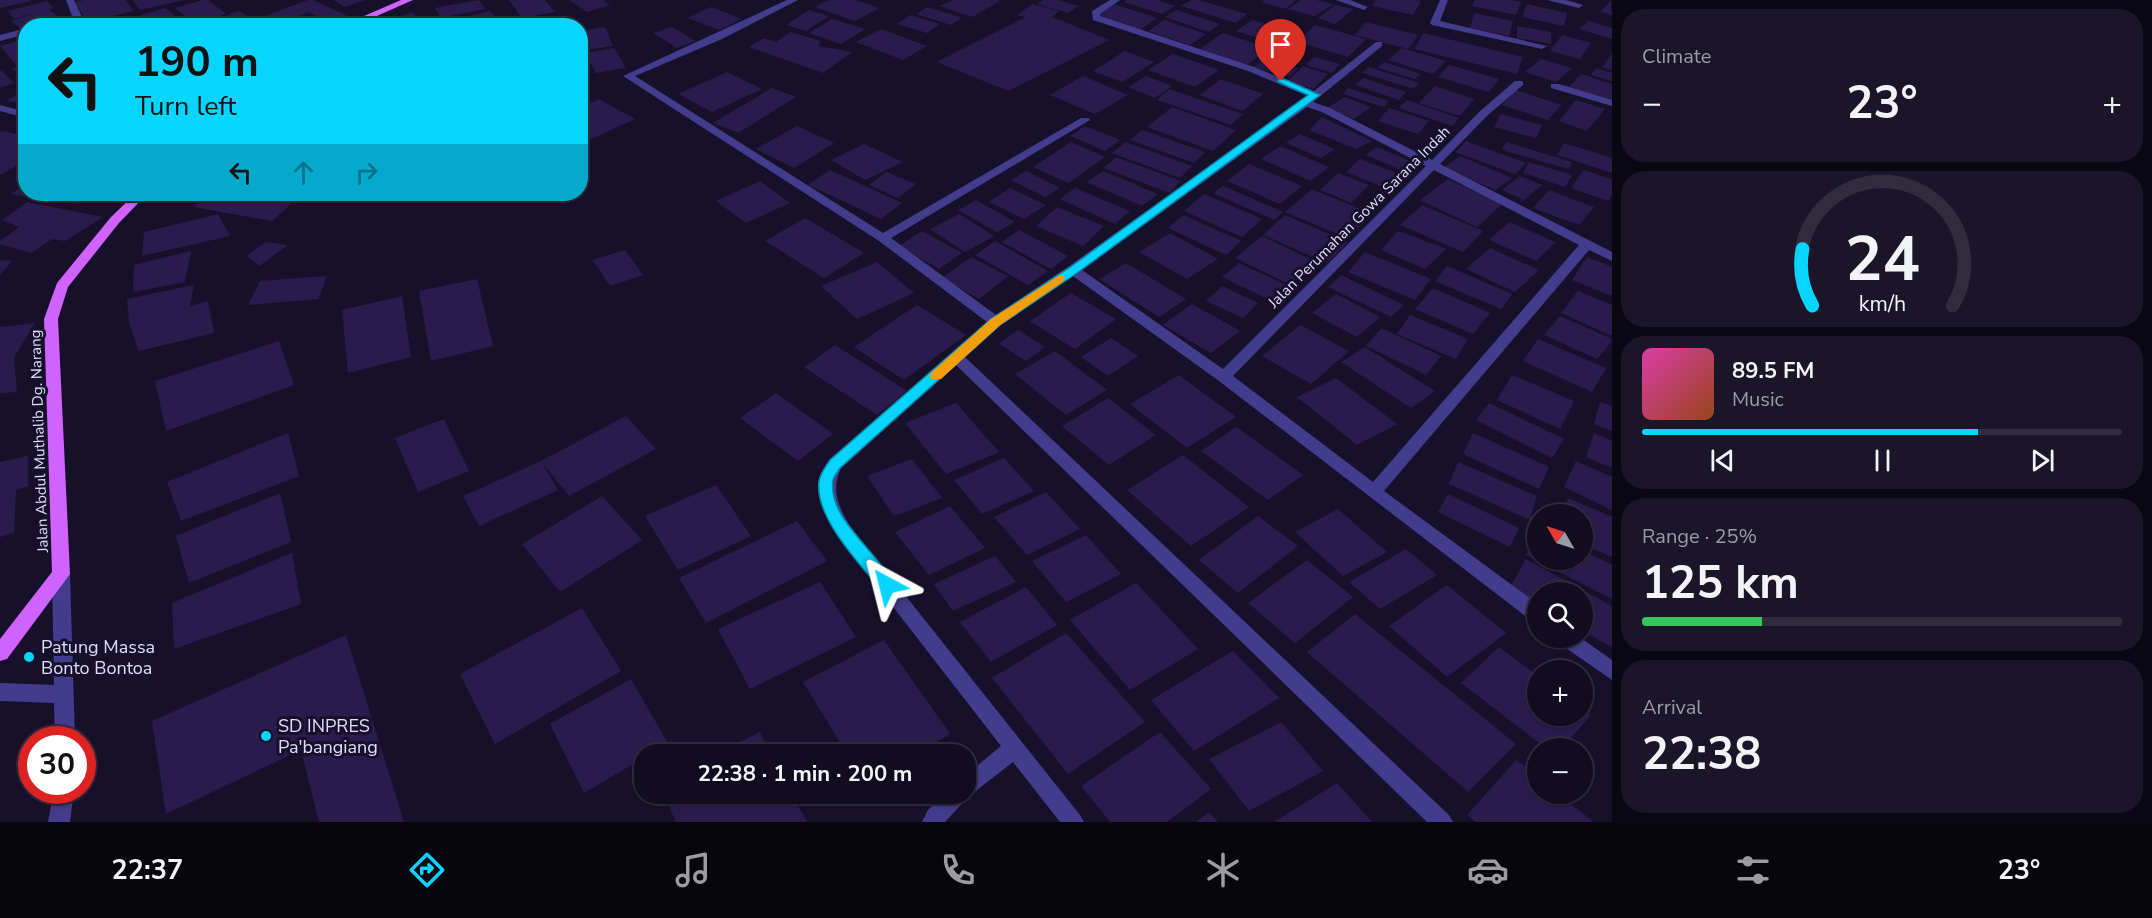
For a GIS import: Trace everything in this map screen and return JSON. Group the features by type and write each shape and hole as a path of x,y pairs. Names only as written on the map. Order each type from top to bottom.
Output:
{"main road":[{"path":"362,18 396,2 410,0"},
{"name":"Jalan Abdul Muthalib Dg. Narang","path":"61,574 51,319 62,286 115,220 134,201"},
{"path":"0,653 61,574"}],"street":[{"path":"70,0 77,16 75,18"},
{"path":"794,0 719,37 628,76 883,238 996,322"},
{"path":"1116,0 1095,13 1096,18 1251,69 1612,257"},
{"path":"1340,0 1364,6"},
{"path":"1444,0 1435,23 1542,46"},
{"path":"1551,0 1579,5"},
{"path":"0,38 18,34"},
{"path":"1073,822 844,531 829,504 826,480 835,464 996,322 1073,270 1310,99 1379,44"},
{"name":"Jalan Perumahan Gowa Sarana Indah","path":"1224,377 1484,113 1519,83"},
{"path":"1556,86 1612,103"},
{"path":"0,108 18,113"},
{"path":"883,238 1084,120"},
{"path":"1374,492 1586,245"},
{"path":"1073,270 1224,377 1527,607"},
{"path":"957,358 1442,822"},
{"path":"61,574 65,726"},
{"path":"1581,648 1612,671"},
{"path":"0,692 27,691 65,695"},
{"path":"976,780 1015,747"},
{"path":"59,822 62,804"},
{"path":"933,822 949,804"}],"building":[{"path":"0,0 30,0 30,1 0,8"},
{"path":"126,0 133,11 104,18 85,18 75,2"},
{"path":"133,0 179,0 180,1 140,10"},
{"path":"208,0 226,14 213,18 187,18 175,8"},
{"path":"313,0 350,17 320,18 309,12 294,18 262,17"},
{"path":"334,0 365,0 345,7"},
{"path":"479,0 485,9 441,18 435,8"},
{"path":"509,0 545,0 555,12 522,18"},
{"path":"570,0 603,0 610,5 587,12"},
{"path":"829,0 856,0 879,8 855,21 815,7"},
{"path":"952,0 1000,1 972,17 940,6"},
{"path":"1043,0 1058,0 1078,6 1068,13 1037,4"},
{"path":"1127,0 1157,0 1175,6 1162,14 1124,2"},
{"path":"1191,0 1247,14 1236,23 1181,6"},
{"path":"1264,0 1296,0 1285,9 1262,2"},
{"path":"1301,0 1316,0 1334,4 1314,16 1288,9"},
{"path":"1376,0 1421,1 1413,15 1372,6"},
{"path":"1475,0 1521,2 1516,15 1472,6"},
{"path":"1611,0 1612,15 1601,12"},
{"path":"47,1 54,8 49,10 61,18 20,18 39,12 14,19 8,11"},
{"path":"1032,4 1059,11 1052,17 1109,40 1008,91 937,62 1026,17 1017,15"},
{"path":"1114,4 1157,18 1140,30 1096,16"},
{"path":"1527,4 1567,13 1564,26 1522,17"},
{"path":"1335,5 1353,9 1335,24 1318,18"},
{"path":"711,7 742,19 719,30 688,18"},
{"path":"928,7 962,18 951,25 916,14"},
{"path":"166,8 177,18 131,18"},
{"path":"809,10 829,16 806,31 786,25"},
{"path":"1177,10 1220,24 1209,32 1165,17"},
{"path":"238,11 252,18 219,18"},
{"path":"490,11 496,18 461,18"},
{"path":"412,12 419,18 396,18"},
{"path":"1474,13 1513,21 1509,36 1470,28"},
{"path":"910,15 940,24 927,33 897,24"},
{"path":"18,19 18,27 11,21"},
{"path":"832,19 865,29 841,44 809,33"},
{"path":"1164,20 1206,34 1190,45 1148,31"},
{"path":"1252,20 1297,33 1282,46 1236,31"},
{"path":"1589,21 1612,28 1612,39 1579,29"},
{"path":"1366,22 1418,35 1408,49 1355,35"},
{"path":"1315,25 1366,39 1348,57 1297,42"},
{"path":"1517,26 1551,32 1551,44 1517,38"},
{"path":"605,27 613,46 588,50 588,30"},
{"path":"672,27 696,41 677,48 653,33"},
{"path":"881,29 927,46 903,60 856,42"},
{"path":"790,32 821,41 818,46 852,52 823,73 749,47 764,38 776,42"},
{"path":"1223,33 1269,48 1247,65 1200,49"},
{"path":"1423,33 1523,57 1517,74 1415,49"},
{"path":"1562,35 1591,43 1580,59 1550,51"},
{"path":"18,41 18,63 15,64 0,46"},
{"path":"614,48 626,68 596,73 588,58 588,52"},
{"path":"1402,48 1446,61 1433,74 1388,60"},
{"path":"1125,51 1154,62 1122,82 1093,71"},
{"path":"1612,53 1612,70 1602,67"},
{"path":"1173,54 1219,70 1195,87 1148,70"},
{"path":"1314,57 1340,64 1332,73 1306,65"},
{"path":"1263,58 1298,68 1289,77 1254,67"},
{"path":"1541,59 1572,68 1556,82 1525,72"},
{"path":"1384,62 1421,74 1415,79 1378,68"},
{"path":"1449,65 1499,79 1489,92 1438,77"},
{"path":"1303,66 1328,74 1313,89 1287,81"},
{"path":"1368,67 1419,83 1414,89 1362,73"},
{"path":"1596,68 1612,73 1612,81 1591,75"},
{"path":"0,71 2,71 14,83 0,88"},
{"path":"727,72 762,89 712,112 678,94"},
{"path":"1581,74 1612,84 1610,101 1568,88"},
{"path":"1083,76 1128,95 1095,114 1050,95"},
{"path":"1146,76 1172,86 1155,98 1128,87"},
{"path":"1363,78 1406,92 1399,100 1355,85"},
{"path":"1221,79 1263,94 1242,111 1200,95"},
{"path":"1435,86 1474,99 1460,116 1419,103"},
{"path":"772,88 796,97 738,133 713,123"},
{"path":"1348,88 1389,101 1384,107 1343,94"},
{"path":"1169,89 1243,114 1231,125 1157,100"},
{"path":"1516,90 1561,105 1548,120 1502,105"},
{"path":"18,94 18,102 6,101"},
{"path":"588,97 591,103 599,99 635,119 588,140"},
{"path":"1345,97 1371,107 1354,119 1327,108"},
{"path":"1407,100 1459,118 1452,126 1399,108"},
{"path":"1576,100 1605,109 1587,131 1559,121"},
{"path":"1172,107 1236,130 1213,151 1147,127"},
{"path":"1389,108 1429,121 1418,134 1378,121"},
{"path":"1501,114 1542,125 1536,138 1494,127"},
{"path":"1322,117 1372,141 1356,149 1309,130"},
{"path":"797,126 834,143 794,168 756,149"},
{"path":"1085,126 1120,140 1105,151 1070,136"},
{"path":"1142,130 1205,152 1194,163 1130,140"},
{"path":"0,132 18,134 18,165 0,175"},
{"path":"1300,134 1335,149 1321,158 1286,143"},
{"path":"1466,141 1526,163 1515,174 1455,152"},
{"path":"1071,142 1105,157 1068,183 1033,167"},
{"path":"1125,142 1192,166 1180,178 1112,153"},
{"path":"1506,142 1572,162 1569,169 1502,150"},
{"path":"1564,143 1612,158 1612,173 1557,155"},
{"path":"864,144 903,162 865,180 831,160"},
{"path":"1280,146 1329,167 1311,181 1261,159"},
{"path":"1377,147 1417,164 1406,172 1366,155"},
{"path":"1460,156 1512,178 1496,190 1443,168"},
{"path":"1116,157 1181,181 1170,193 1104,168"},
{"path":"1360,159 1407,177 1393,191 1346,172"},
{"path":"1529,162 1572,175 1565,187 1523,173"},
{"path":"1249,164 1302,186 1280,204 1227,181"},
{"path":"830,170 902,203 881,219 808,185"},
{"path":"1584,170 1612,180 1612,195 1608,201 1571,188"},
{"path":"1026,171 1060,188 1045,197 1011,180"},
{"path":"1103,171 1158,194 1142,206 1087,182"},
{"path":"886,172 916,184 898,198 869,185"},
{"path":"1338,173 1369,185 1351,203 1320,190"},
{"path":"1520,176 1542,185 1524,200 1502,190"},
{"path":"1448,179 1502,204 1477,227 1420,200"},
{"path":"760,181 790,203 746,223 716,201"},
{"path":"1223,186 1283,212 1274,220 1213,193"},
{"path":"1010,188 1046,205 1024,219 989,202"},
{"path":"1075,188 1130,211 1115,224 1060,199"},
{"path":"1312,189 1372,214 1347,238 1285,212"},
{"path":"1549,190 1594,207 1579,225 1533,208"},
{"path":"1204,194 1262,219 1242,237 1184,211"},
{"path":"976,200 1015,222 997,232 958,210"},
{"path":"56,201 81,201 75,204"},
{"path":"200,201 294,201 272,221 193,207"},
{"path":"27,202 103,217 65,241 52,239 31,253 0,244 0,241 19,227 2,220"},
{"path":"1422,205 1483,231 1463,252 1400,225"},
{"path":"1057,207 1104,226 1083,246 1036,226"},
{"path":"218,214 230,236 142,256 144,232"},
{"path":"959,214 994,236 965,252 930,229"},
{"path":"1183,215 1241,241 1226,255 1168,228"},
{"path":"1285,215 1348,242 1327,263 1263,235"},
{"path":"805,218 864,253 824,278 765,241"},
{"path":"1509,222 1556,242 1536,261 1489,240"},
{"path":"1019,230 1068,256 1051,269 1002,242"},
{"path":"922,231 962,253 939,269 899,246"},
{"path":"1398,231 1446,249 1425,269 1381,250"},
{"path":"1170,233 1218,259 1187,279 1139,252"},
{"path":"1262,236 1320,264 1293,286 1235,258"},
{"path":"995,241 1048,271 1028,285 975,255"},
{"path":"266,242 288,245 259,266 247,256"},
{"path":"1490,248 1539,270 1515,292 1466,269"},
{"path":"625,250 643,275 610,286 593,260"},
{"path":"191,251 185,282 133,292 134,265"},
{"path":"1365,252 1431,279 1415,300 1348,272"},
{"path":"971,257 1008,276 979,299 942,278"},
{"path":"1587,257 1612,267 1612,296 1572,280"},
{"path":"0,260 12,261 0,275"},
{"path":"877,262 914,293 857,319 821,286"},
{"path":"1126,263 1186,299 1159,317 1099,279"},
{"path":"1239,263 1290,287 1274,302 1222,277"},
{"path":"1447,266 1512,294 1501,309 1435,281"},
{"path":"1341,275 1404,305 1391,317 1328,287"},
{"path":"327,276 318,299 248,305 260,281"},
{"path":"477,279 493,346 431,361 419,291"},
{"path":"194,285 190,306 208,301 214,333 139,351 129,323 127,299"},
{"path":"1222,286 1258,303 1243,318 1206,301"},
{"path":"1433,288 1490,313 1473,334 1415,309"},
{"path":"1578,291 1612,305 1612,336 1561,313"},
{"path":"1071,293 1116,319 1075,349 1030,321"},
{"path":"1336,294 1380,317 1357,337 1312,313"},
{"path":"402,296 411,357 348,373 342,310"},
{"path":"1192,304 1240,331 1211,353 1163,325"},
{"path":"917,305 966,335 904,380 854,347"},
{"path":"1410,315 1468,339 1456,359 1397,334"},
{"path":"1560,316 1612,339 1612,341 1597,359 1544,335"},
{"path":"35,323 14,357 17,392 0,393 0,327"},
{"path":"1300,325 1349,351 1311,384 1262,356"},
{"path":"1381,328 1441,356 1426,375 1366,346"},
{"path":"1018,330 1045,347 1026,361 999,344"},
{"path":"1111,338 1138,356 1108,376 1081,357"},
{"path":"1538,339 1606,368 1592,392 1523,361"},
{"path":"279,341 294,385 166,431 155,381"},
{"path":"835,345 907,391 877,415 804,367"},
{"path":"1365,347 1435,391 1411,408 1341,362"},
{"path":"1055,351 1107,390 1066,415 1015,374"},
{"path":"1179,375 1236,417 1187,448 1130,404"},
{"path":"1512,375 1574,401 1560,429 1497,400"},
{"path":"1336,378 1397,424 1357,445 1297,397"},
{"path":"776,393 833,434 798,461 740,418"},
{"path":"1108,398 1156,435 1109,465 1062,426"},
{"path":"1600,402 1612,406 1612,431 1594,424"},
{"path":"956,403 999,452 946,474 905,423"},
{"path":"1489,403 1564,439 1552,458 1476,420"},
{"path":"626,416 656,449 569,496 541,461"},
{"path":"444,419 469,471 418,492 395,438"},
{"path":"1236,427 1303,475 1268,500 1201,451"},
{"path":"288,433 299,476 181,521 167,482"},
{"path":"1473,433 1549,467 1539,489 1463,454"},
{"path":"1594,433 1612,441 1612,468 1586,457"},
{"path":"1183,455 1249,507 1191,546 1127,490"},
{"path":"28,456 28,486 16,490 14,533 0,537 0,462"},
{"path":"1004,458 1034,491 982,514 954,480"},
{"path":"912,459 942,498 894,516 867,476"},
{"path":"541,461 558,490 479,526 463,496"},
{"path":"1576,461 1612,477 1612,510 1564,487"},
{"path":"1458,462 1537,496 1535,504 1527,504 1527,519 1449,484"},
{"path":"716,485 751,536 678,570 645,516"},
{"path":"1046,492 1080,529 1027,555 994,517"},
{"path":"280,493 291,542 189,583 176,536"},
{"path":"1448,494 1519,528 1510,547 1438,512"},
{"path":"602,496 642,540 560,592 522,544"},
{"path":"1568,498 1582,504 1566,504"},
{"path":"950,506 985,548 929,575 895,532"},
{"path":"1338,509 1387,552 1343,576 1295,532"},
{"path":"1593,509 1612,517 1612,557 1593,549"},
{"path":"1258,516 1298,546 1238,593 1199,560"},
{"path":"797,521 827,561 706,623 679,578"},
{"path":"1086,535 1121,574 1066,602 1032,561"},
{"path":"1406,549 1437,575 1380,609 1349,582"},
{"path":"292,553 301,604 174,649 172,603"},
{"path":"995,556 1016,582 953,611 934,584"},
{"path":"1593,556 1612,565 1612,599 1593,589 1593,582 1579,582 1555,570 1593,570"},
{"path":"1526,559 1527,570 1546,570 1568,582 1527,582 1527,599 1509,589"},
{"path":"1307,560 1353,597 1295,643 1248,603"},
{"path":"820,582 856,637 750,689 718,629"},
{"path":"1136,583 1198,649 1130,690 1070,620"},
{"path":"1447,585 1506,633 1447,677 1389,626"},
{"path":"1026,587 1057,625 991,662 960,622"},
{"path":"1593,596 1612,606 1612,647 1593,637"},
{"path":"582,608 621,671 495,744 460,674"},
{"path":"1355,614 1516,744 1468,792 1307,652"},
{"path":"1066,633 1145,722 1068,774 992,678"},
{"name":"SD INPRES Pa'bangiang","path":"346,635 404,822 319,822 301,750 166,814 152,721"},
{"path":"884,640 950,734 933,744 841,744 803,682"},
{"path":"1499,647 1527,668 1527,726 1581,726 1571,738 1533,738 1461,683"},
{"path":"1233,651 1279,698 1194,751 1151,700"},
{"path":"631,679 668,743 634,744 634,763 584,793 550,724"},
{"path":"1281,722 1323,771 1249,811 1209,759"},
{"path":"760,732 766,744 735,744"},
{"path":"1160,732 1211,789 1167,822 1110,822 1081,786"},
{"path":"1516,760 1527,768 1527,804 1571,804 1594,822 1476,822 1467,815"},
{"path":"1337,783 1372,822 1274,822"},
{"path":"668,804 797,804 807,822 676,822"},
{"path":"1209,812 1218,822 1196,822"}],"slow traffic":[{"path":"937,376 996,322 1060,279"}],"place":[{"name":"Patung Massa Bonto Bontoa","path":"29,657"},
{"name":"SD INPRES Pa'bangiang","path":"266,736"}],"route":[{"path":"887,585 844,531 829,504 826,480 835,464 996,322 1073,270 1315,95 1281,81"}]}
